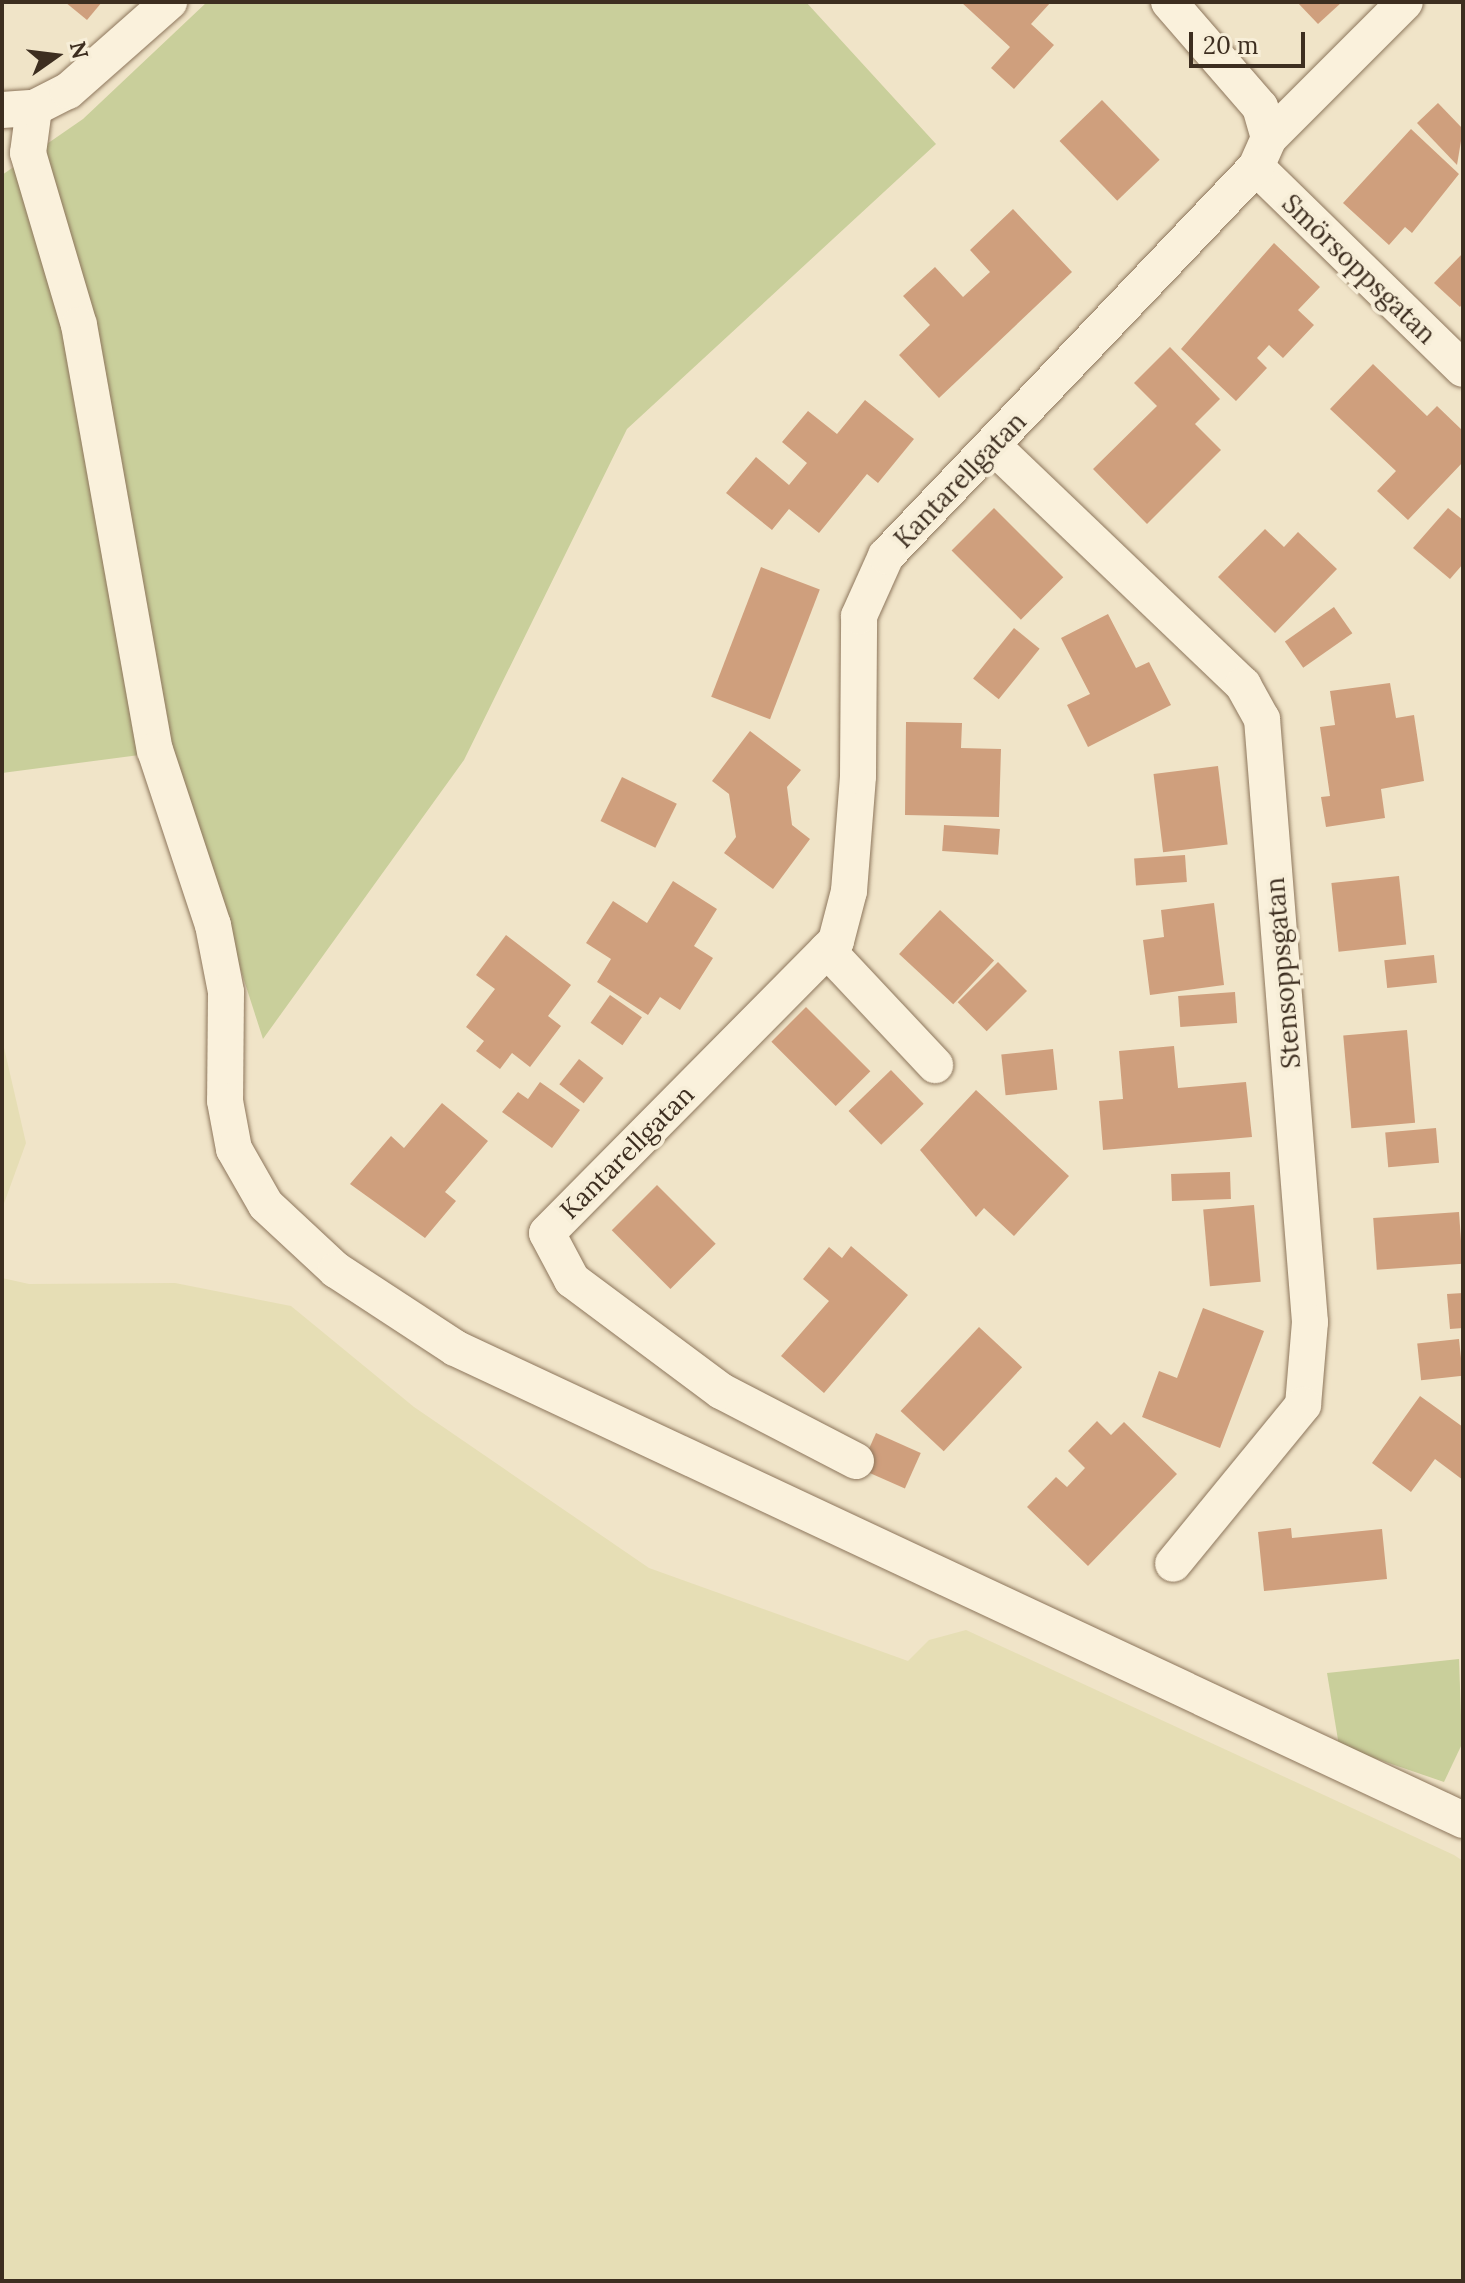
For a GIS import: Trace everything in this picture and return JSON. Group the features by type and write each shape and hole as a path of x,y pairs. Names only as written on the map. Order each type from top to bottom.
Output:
{"street":[{"path":"74,56 131,2"},
{"path":"169,2 68,91 18,109 79,325 155,750 216,938 234,1149 266,1205 336,1270 455,1348 1463,1820"},
{"path":"1169,2 1260,107 1263,153"},
{"name":"Kantarellgatan","path":"856,1461 721,1391 572,1280 547,1233 827,950 849,891 859,616 886,556 993,446 1405,2"},
{"name":"Smörsoppsgatan","path":"1263,153 1463,369"},
{"name":"Stensoppsgatan","path":"993,446 1243,685 1262,719 1310,1322 1303,1405 1173,1564"},
{"path":"827,950 935,1065"}],"shaded area":[{"path":"2,1039 26,1143 2,1209"},
{"path":"2,1278 29,1284 175,1283 291,1306 414,1407 649,1568 908,1661 929,1640 966,1630 1463,1861 1463,2281 2,2281"}],"green space":[{"path":"207,2 806,2 936,144 627,429 464,760 263,1039 170,751 2,773 2,175 83,119"},
{"path":"1459,1659 1462,1744 1444,1782 1339,1746 1327,1673"}],"building":[{"path":"65,2 102,2 87,20"},
{"path":"961,2 1051,2 1031,24 1054,45 1014,89 991,68 1010,47"},
{"path":"1297,2 1342,2 1318,24"},
{"path":"1102,100 1160,160 1117,201 1060,141"},
{"path":"1438,103 1463,129 1457,165 1417,123"},
{"path":"1411,129 1459,174 1412,233 1405,227 1389,245 1343,203"},
{"path":"1013,209 1072,272 939,398 899,355 930,325 903,296 935,267 963,297 990,272 970,250"},
{"path":"1274,243 1320,287 1298,310 1314,325 1283,358 1269,345 1257,358 1267,368 1236,401 1181,349"},
{"path":"1463,253 1463,303 1460,307 1434,283"},
{"path":"1170,347 1220,399 1195,424 1221,450 1147,524 1093,469 1157,406 1134,383"},
{"path":"1373,364 1427,416 1437,406 1463,431 1463,462 1408,520 1377,491 1396,471 1330,409"},
{"path":"865,400 914,439 878,483 867,474 819,533 789,509 772,530 726,493 756,457 789,485 807,463 782,442 808,411 837,434"},
{"path":"994,508 1063,577 1021,620 952,550"},
{"path":"1448,508 1463,520 1463,564 1450,579 1413,548"},
{"path":"1265,529 1284,547 1298,532 1337,569 1275,633 1218,577"},
{"path":"761,567 820,590 770,719 711,697"},
{"path":"1334,607 1352,633 1303,668 1285,641"},
{"path":"1108,614 1136,668 1149,662 1171,705 1088,747 1067,705 1090,694 1061,638"},
{"path":"1014,628 1040,649 999,699 973,679"},
{"path":"1390,683 1396,718 1414,715 1424,781 1381,789 1385,818 1326,827 1321,797 1330,796 1320,727 1335,725 1330,691"},
{"path":"906,722 962,723 961,748 1001,749 999,817 905,815"},
{"path":"750,731 801,770 787,787 792,825 810,839 773,889 724,853 736,837 729,794 712,781"},
{"path":"1218,766 1228,844 1163,852 1153,774"},
{"path":"622,777 677,804 655,848 601,821"},
{"path":"944,825 1000,829 998,855 942,851"},
{"path":"1185,855 1187,882 1136,885 1134,859"},
{"path":"1399,876 1406,945 1339,952 1331,883"},
{"path":"673,881 717,909 694,946 713,958 680,1010 660,997 648,1015 597,982 611,959 586,943 613,901 647,923"},
{"path":"1214,903 1224,985 1150,995 1143,940 1164,937 1161,910"},
{"path":"940,910 994,960 953,1004 899,954"},
{"path":"506,935 571,985 548,1016 561,1026 530,1067 512,1053 500,1069 476,1051 484,1041 466,1027 495,989 476,975"},
{"path":"1434,955 1437,983 1387,988 1384,960"},
{"path":"998,962 1027,991 987,1031 958,1002"},
{"path":"1235,992 1237,1023 1180,1027 1178,996"},
{"path":"610,995 642,1017 622,1045 590,1023"},
{"path":"806,1007 870,1071 836,1106 771,1042"},
{"path":"1407,1030 1415,1123 1351,1128 1343,1036"},
{"path":"1174,1046 1178,1088 1246,1082 1252,1137 1103,1150 1099,1101 1123,1099 1119,1051"},
{"path":"1053,1049 1057,1090 1006,1095 1001,1054"},
{"path":"579,1059 603,1078 584,1103 559,1084"},
{"path":"891,1070 924,1104 881,1145 849,1111"},
{"path":"540,1082 580,1110 552,1148 502,1112 518,1092 528,1099"},
{"path":"976,1090 1069,1176 1014,1236 984,1208 976,1217 920,1150"},
{"path":"442,1103 488,1141 445,1192 456,1201 425,1238 350,1184 391,1136 404,1148"},
{"path":"1436,1128 1439,1163 1388,1167 1385,1132"},
{"path":"1230,1172 1231,1199 1172,1201 1171,1174"},
{"path":"657,1185 716,1244 670,1289 612,1230"},
{"path":"1254,1205 1261,1282 1210,1286 1203,1209"},
{"path":"1459,1212 1463,1264 1377,1270 1373,1218"},
{"path":"851,1246 908,1295 824,1393 781,1356 829,1301 803,1279 829,1247 842,1258"},
{"path":"1463,1293 1463,1328 1450,1329 1447,1294"},
{"path":"1203,1308 1264,1331 1220,1448 1142,1417 1159,1371 1177,1378"},
{"path":"979,1327 1022,1367 944,1451 901,1411"},
{"path":"1459,1339 1463,1376 1421,1380 1417,1343"},
{"path":"1420,1396 1463,1427 1463,1480 1435,1459 1411,1492 1372,1463"},
{"path":"1097,1421 1111,1435 1124,1422 1177,1474 1088,1566 1027,1507 1056,1477 1067,1487 1085,1468 1068,1451"},
{"path":"876,1433 921,1453 905,1489 860,1469"},
{"path":"1291,1528 1292,1538 1382,1529 1387,1579 1264,1591 1258,1532"}]}
